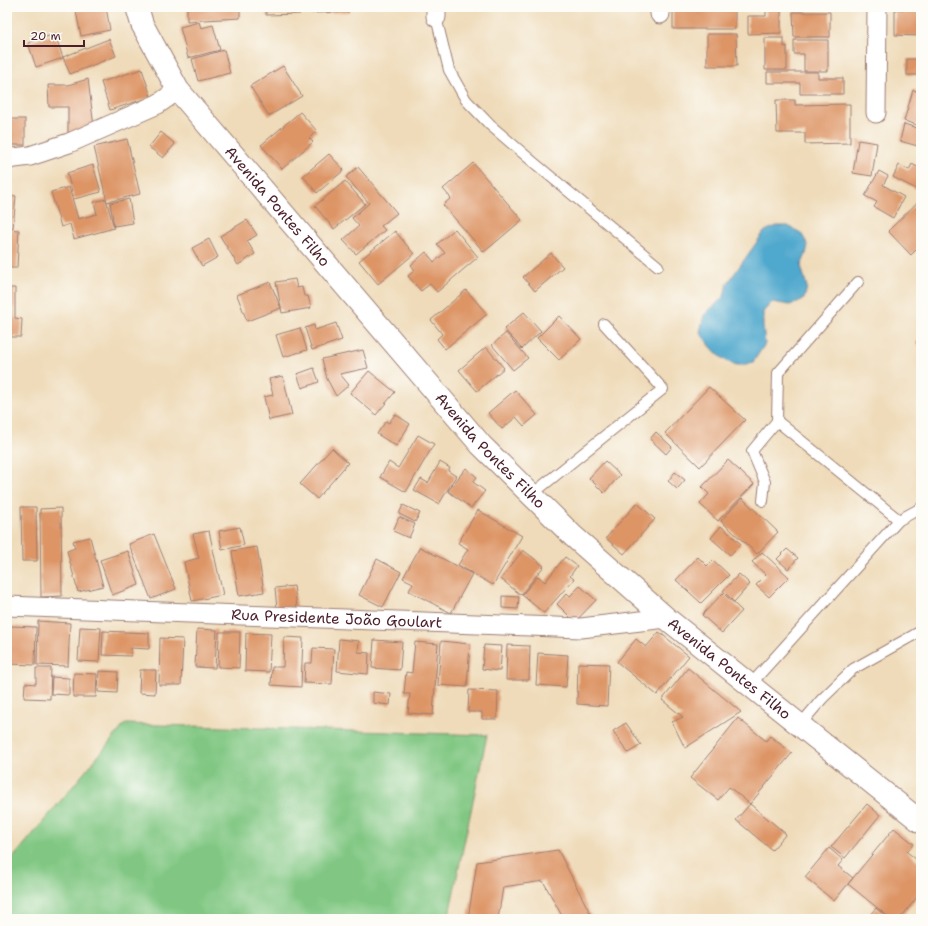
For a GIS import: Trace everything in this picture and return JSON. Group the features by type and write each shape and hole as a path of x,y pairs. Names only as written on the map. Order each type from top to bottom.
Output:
{"street":[{"name":"Avenida Pontes Filho","path":"137,7 142,24 178,90 481,445 573,536 666,618 921,822"},
{"path":"876,113 878,7"},
{"path":"7,158 30,156 69,143 158,104 178,90"},
{"name":"Rua Presidente João Goulart","path":"7,606 581,628 666,618"}],"lane":[{"path":"436,12 449,70 466,100 490,125 658,266"},
{"path":"763,501 765,482 752,451 777,422 778,374 858,282"},
{"path":"531,495 663,389 604,324"},
{"path":"777,422 899,520"},
{"path":"750,685 899,520 921,508"},
{"path":"800,725 822,699 853,669 921,631"}],"green space":[{"path":"125,724 487,735 448,919 7,919 7,865"}],"water":[{"path":"777,226 788,226 801,233 808,245 801,266 807,287 804,299 790,305 772,302 763,312 765,344 753,362 742,365 735,364 729,362 717,353 700,332 704,315 724,297 727,284 764,232"}],"building":[{"path":"106,7 110,30 81,36 76,11"},
{"path":"187,7 240,7 240,18 187,21"},
{"path":"266,7 300,7 300,14 266,15"},
{"path":"311,7 349,7 349,12 311,13"},
{"path":"766,7 781,7 781,33 748,34 748,16 766,16"},
{"path":"673,8 735,8 735,29 673,29"},
{"path":"895,9 921,9 921,36 895,35"},
{"path":"793,12 830,12 830,37 794,37"},
{"path":"199,22 201,28 213,25 220,50 188,58 180,27"},
{"path":"55,34 63,58 36,67 28,43"},
{"path":"707,34 736,34 737,66 707,66"},
{"path":"765,38 784,38 784,47 787,46 787,70 765,70"},
{"path":"109,39 116,56 70,74 63,57"},
{"path":"794,40 828,40 828,71 804,71 804,54 794,54"},
{"path":"224,50 230,73 198,81 192,59"},
{"path":"907,59 921,59 921,75 907,75"},
{"path":"283,66 302,96 269,116 250,86"},
{"path":"142,69 151,97 110,110 101,82"},
{"path":"767,72 818,72 818,78 843,78 843,94 800,94 800,83 767,83"},
{"path":"88,79 94,127 68,137 68,107 49,107 48,85 68,85"},
{"path":"913,90 921,92 921,126 904,121"},
{"path":"776,100 795,100 795,105 850,104 850,143 805,144 805,133 777,133"},
{"path":"300,112 317,131 309,138 313,142 282,169 261,145"},
{"path":"7,119 25,119 25,145 7,145"},
{"path":"904,124 921,129 921,147 900,141"},
{"path":"161,132 175,144 163,158 149,147"},
{"path":"127,139 140,194 107,202 94,147"},
{"path":"858,140 877,143 872,176 853,173"},
{"path":"329,154 344,170 317,193 303,176"},
{"path":"473,163 522,220 484,252 443,205 451,198 443,189"},
{"path":"912,164 921,169 920,191 893,177 899,165 909,170"},
{"path":"93,165 101,192 74,199 67,173"},
{"path":"358,167 397,213 381,226 385,230 356,254 343,240 359,226 352,218 369,203 346,177"},
{"path":"879,171 888,176 883,185 904,197 893,218 874,207 877,202 865,196"},
{"path":"345,181 365,204 334,229 315,206"},
{"path":"69,187 78,219 97,214 94,202 106,199 114,228 74,239 70,224 61,227 51,192"},
{"path":"7,195 16,196 13,228 7,228"},
{"path":"129,199 133,223 114,226 110,203"},
{"path":"921,199 921,245 911,255 888,231"},
{"path":"247,220 257,235 247,241 255,254 238,265 220,236"},
{"path":"7,229 19,230 17,268 7,268"},
{"path":"455,229 478,257 437,292 430,284 421,291 408,276 415,270 411,265 426,252 434,262 445,253 437,244"},
{"path":"395,231 414,254 378,284 359,261"},
{"path":"209,239 218,257 202,266 192,248"},
{"path":"551,253 563,267 535,291 523,277"},
{"path":"295,279 297,288 302,287 304,296 308,296 311,308 282,313 276,282"},
{"path":"270,282 281,308 247,321 237,295"},
{"path":"7,288 15,288 15,318 22,319 21,337 7,337"},
{"path":"466,290 487,314 445,349 437,339 442,334 431,320"},
{"path":"524,312 541,331 522,349 504,329"},
{"path":"559,316 581,339 559,360 537,338"},
{"path":"336,323 342,340 312,350 305,328 314,325 315,330"},
{"path":"300,328 307,350 283,357 276,335"},
{"path":"506,333 528,358 513,370 492,345"},
{"path":"921,337 921,348 916,343"},
{"path":"486,347 504,368 477,391 459,370"},
{"path":"363,350 368,368 340,374 349,385 336,396 327,379 322,359"},
{"path":"314,368 319,382 302,388 297,374"},
{"path":"369,371 395,392 376,415 350,393"},
{"path":"283,376 292,415 269,420 264,397 273,395 269,379"},
{"path":"709,387 745,420 700,467 665,433"},
{"path":"515,390 537,415 524,426 516,417 502,429 488,413"},
{"path":"395,414 410,424 396,446 377,434 386,421 389,423"},
{"path":"656,432 672,447 666,454 650,439"},
{"path":"418,435 434,444 406,492 380,477 389,462 398,468"},
{"path":"332,448 348,463 317,499 300,484"},
{"path":"728,460 754,484 718,521 700,504 709,494 702,487"},
{"path":"605,461 620,475 604,493 589,478"},
{"path":"440,462 450,468 448,471 456,476 439,504 414,490 421,479 428,483"},
{"path":"466,468 477,477 473,482 485,491 471,508 448,491"},
{"path":"675,472 685,480 677,489 668,481"},
{"path":"742,498 778,532 757,554 721,521"},
{"path":"637,503 655,519 624,554 606,538"},
{"path":"403,505 420,513 415,522 399,514"},
{"path":"21,507 36,507 37,561 22,561"},
{"path":"61,508 62,596 41,597 40,509"},
{"path":"478,510 522,536 493,585 458,565 468,549 458,543"},
{"path":"399,517 415,524 409,538 393,531"},
{"path":"721,526 741,544 730,555 711,538"},
{"path":"240,527 244,545 222,550 219,531"},
{"path":"209,531 223,595 192,601 184,562 199,558 193,534"},
{"path":"154,534 176,589 151,599 129,544"},
{"path":"90,537 103,586 78,592 67,551 75,548 73,541"},
{"path":"257,547 264,592 239,596 232,551"},
{"path":"420,547 472,574 451,613 409,591 413,583 403,578"},
{"path":"787,549 798,558 788,569 777,559"},
{"path":"523,550 544,566 521,595 501,579"},
{"path":"128,551 139,585 112,595 100,560"},
{"path":"762,552 789,577 769,597 756,585 766,575 752,562"},
{"path":"565,557 577,566 570,576 574,579 544,613 522,595 538,576 545,582"},
{"path":"698,557 707,566 713,560 729,575 701,603 676,580"},
{"path":"377,559 401,572 383,607 359,595"},
{"path":"739,574 750,584 734,602 723,591"},
{"path":"294,586 297,607 277,609 275,588"},
{"path":"580,586 596,600 575,622 557,604 567,593 570,596"},
{"path":"723,593 742,611 722,633 702,615"},
{"path":"502,596 519,597 518,609 502,608"},
{"path":"38,621 70,623 68,666 37,665"},
{"path":"10,626 36,627 35,665 7,664 7,631 10,631"},
{"path":"80,627 101,628 99,662 78,661"},
{"path":"197,629 217,630 215,668 195,667"},
{"path":"103,631 149,633 149,649 131,648 131,656 102,655"},
{"path":"219,632 240,632 239,668 218,667"},
{"path":"659,632 689,656 657,695 617,662 636,639 646,647"},
{"path":"246,633 271,634 269,672 245,671"},
{"path":"284,637 303,638 301,687 271,685 272,667 283,667"},
{"path":"160,638 183,639 181,685 159,685"},
{"path":"339,639 359,641 358,652 369,653 368,674 337,671"},
{"path":"374,640 402,642 400,670 372,668"},
{"path":"441,641 470,644 467,687 438,685"},
{"path":"415,642 438,644 433,715 408,713 410,694 404,694 406,672 412,673"},
{"path":"484,645 502,646 500,671 482,669"},
{"path":"507,645 530,646 529,680 506,680"},
{"path":"313,648 334,649 332,684 304,683 305,663 312,663"},
{"path":"538,653 568,655 566,687 536,685"},
{"path":"578,663 609,664 607,706 577,704"},
{"path":"36,668 51,668 50,699 24,698 25,683 36,684"},
{"path":"688,668 741,712 685,748 672,722 683,717 662,700"},
{"path":"140,670 156,670 155,694 139,693"},
{"path":"99,671 118,672 117,693 98,692"},
{"path":"74,673 97,674 96,697 73,697"},
{"path":"52,677 69,678 69,695 51,694"},
{"path":"469,690 498,691 497,719 482,719 482,712 468,712"},
{"path":"373,692 391,694 390,705 373,703"},
{"path":"738,718 766,741 770,736 792,753 750,804 729,787 718,800 690,778"},
{"path":"626,723 641,745 628,753 613,731"},
{"path":"750,804 786,834 772,850 736,820"},
{"path":"867,804 880,815 845,858 831,847"},
{"path":"894,828 914,844 907,852 921,863 921,892 900,919 891,919 848,884"},
{"path":"829,848 843,860 838,866 853,878 834,901 805,877"},
{"path":"558,850 593,919 559,919 562,916 543,881 503,887 498,919 468,919 477,862"},
{"path":"876,908 889,919 866,919"}]}
